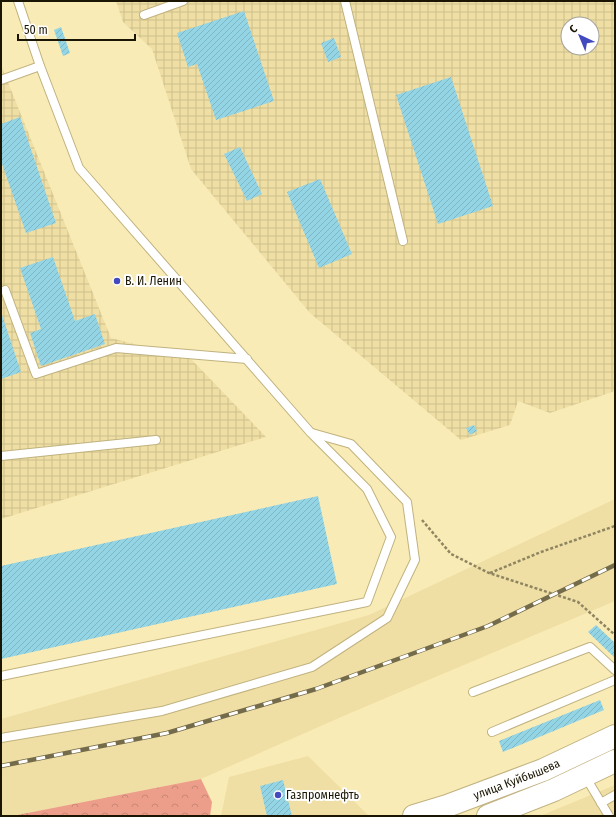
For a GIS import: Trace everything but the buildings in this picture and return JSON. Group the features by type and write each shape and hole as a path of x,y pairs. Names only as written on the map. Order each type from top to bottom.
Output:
{"main road":[{"name":"улица Куйбышева","path":"414,816 447,806 543,770 615,736"},
{"name":"улица Куйбышева","path":"488,816 554,790 615,761"}],"lane":[{"path":"1,676 367,602 391,537 367,489 311,432 79,168 40,66 18,1"},
{"path":"144,15 183,1"},
{"path":"345,1 403,241"},
{"path":"1,80 40,66"},
{"path":"5,290 36,374 116,348 247,359"},
{"path":"1,738 162,711 312,667 387,618 415,560 407,502 351,444 311,432"},
{"path":"1,456 156,440"},
{"path":"474,692 590,647 615,670"},
{"path":"492,732 615,680"},
{"path":"584,776 607,815"},
{"path":"601,803 615,795"}],"path":[{"path":"407,502 451,554 489,573 578,602 615,635"},
{"path":"489,573 541,552 615,526"}],"shaded area":[{"path":"116,1 615,1 615,391 550,413 518,401 510,425 461,440 310,313 191,169 152,49 123,22"},
{"path":"1,65 111,338 191,359 266,437 1,519"},
{"path":"615,499 615,601 348,714 201,779 12,816 1,816 1,719 369,615"},
{"path":"308,756 369,816 221,816 229,777"},
{"path":"615,785 615,816 540,816"}],"green space":[{"path":"201,779 212,802 210,816 12,816"}],"railway":[{"path":"1,766 167,733 316,689 488,626 615,565"}],"place":[{"name":"В. И. Ленин","path":"117,281"},
{"name":"Газпромнефть","path":"278,795"}]}
